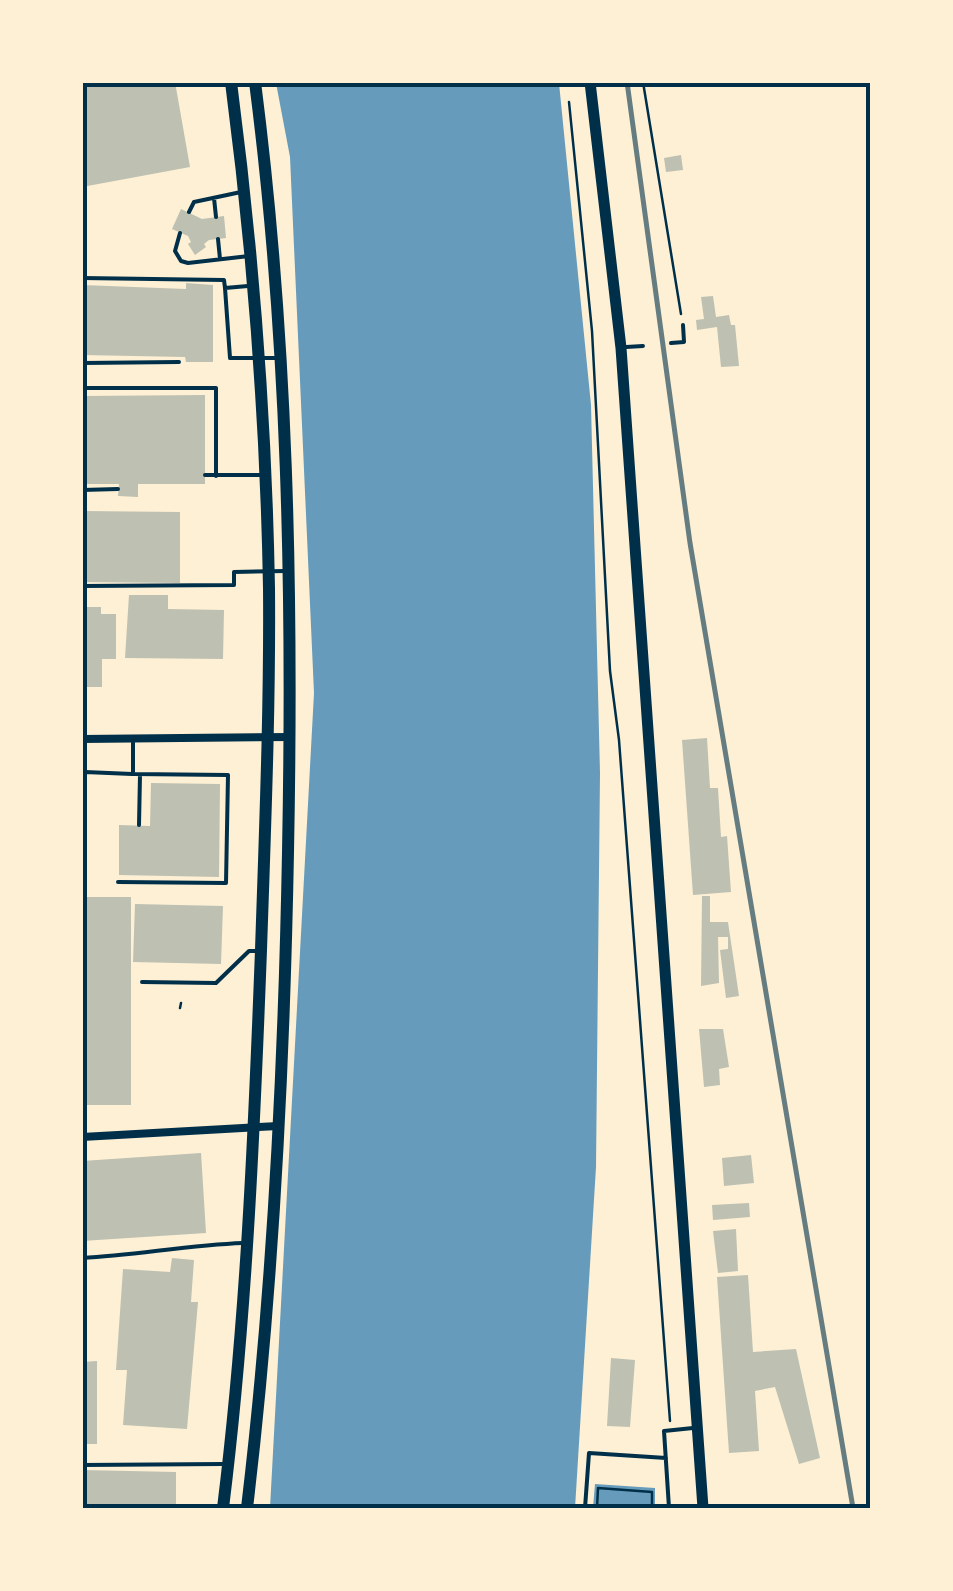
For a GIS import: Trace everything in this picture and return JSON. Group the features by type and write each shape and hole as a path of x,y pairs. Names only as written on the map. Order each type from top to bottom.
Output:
{"main road":[{"path":"222,1508 255,1126 268,737 268,572 254,286 231,82"},
{"path":"247,1508 272,1243 286,952 290,737 288,474 282,358 255,82"},
{"path":"590,82 621,348 703,1508"}],"street":[{"path":"82,738 290,737"},
{"path":"82,1137 278,1126"}],"lane":[{"path":"242,169 266,166"},
{"path":"189,212 194,202 245,191"},
{"path":"214,198 216,217"},
{"path":"180,233 174,252 188,263 251,256"},
{"path":"218,239 220,259"},
{"path":"82,278 224,280 230,358 282,358"},
{"path":"225,288 254,286"},
{"path":"671,343 684,342 683,325"},
{"path":"621,348 643,346"},
{"path":"82,362 179,362"},
{"path":"82,388 216,388 216,476"},
{"path":"205,476 288,474"},
{"path":"82,490 118,489"},
{"path":"82,586 234,586 234,572 290,571"},
{"path":"132,774 133,738"},
{"path":"84,846 86,772 228,775 226,883 118,882"},
{"path":"139,825 140,774"},
{"path":"142,982 216,983 249,951 286,952"},
{"path":"82,1258 151,1254 173,1246 272,1243"},
{"path":"669,1508 664,1432 698,1428"},
{"path":"586,1508 589,1453 666,1458"},
{"path":"82,1465 228,1464"}],"path":[{"path":"644,82 683,325"},
{"path":"568,102 592,331 610,671 619,740 671,1430"},
{"path":"597,1508 598,1488 652,1492 652,1508"}],"water":[{"path":"276,83 559,83 591,405 600,773 596,1167 575,1508 270,1508 314,693 290,157"},
{"path":"595,1484 655,1488 655,1508 593,1508"}],"building":[{"path":"98,82 175,82 190,167 82,187 82,86"},
{"path":"681,155 683,170 666,172 664,158"},
{"path":"181,209 202,219 224,216 226,238 209,240 195,255 188,236 172,229"},
{"path":"186,283 213,285 213,362 186,362 185,357 82,355 82,285 186,289"},
{"path":"713,296 716,317 729,315 731,325 735,325 739,366 721,367 717,327 697,330 696,320 704,319 701,297"},
{"path":"205,395 205,484 138,484 138,497 118,496 119,484 82,484 82,396"},
{"path":"82,511 180,512 180,583 82,582"},
{"path":"129,595 168,595 168,609 224,610 223,659 125,658"},
{"path":"82,607 101,607 101,614 116,614 116,659 102,659 102,687 82,687"},
{"path":"707,738 710,788 718,788 721,837 727,836 731,892 693,895 682,740"},
{"path":"151,783 220,784 219,877 119,875 119,825 150,826"},
{"path":"702,896 710,896 710,922 728,922 739,996 726,998 720,950 728,949 728,937 718,937 719,983 701,986"},
{"path":"82,897 131,897 131,1105 82,1105"},
{"path":"135,904 223,906 221,964 133,962"},
{"path":"699,1029 723,1029 729,1067 719,1069 720,1085 704,1087"},
{"path":"201,1153 206,1233 82,1241 82,1161"},
{"path":"751,1155 754,1183 724,1186 722,1158"},
{"path":"749,1203 750,1217 713,1220 712,1205"},
{"path":"736,1229 738,1271 718,1273 713,1231"},
{"path":"172,1258 194,1260 191,1302 198,1302 187,1429 123,1425 127,1370 116,1370 123,1269 170,1272"},
{"path":"748,1275 753,1352 796,1349 820,1458 799,1464 775,1387 755,1391 759,1451 729,1453 717,1277"},
{"path":"611,1358 635,1360 630,1427 607,1426"},
{"path":"97,1361 97,1444 82,1444 82,1362"},
{"path":"82,1470 176,1472 176,1508 82,1508"}],"railway":[{"path":"627,82 690,543 853,1508"}]}
